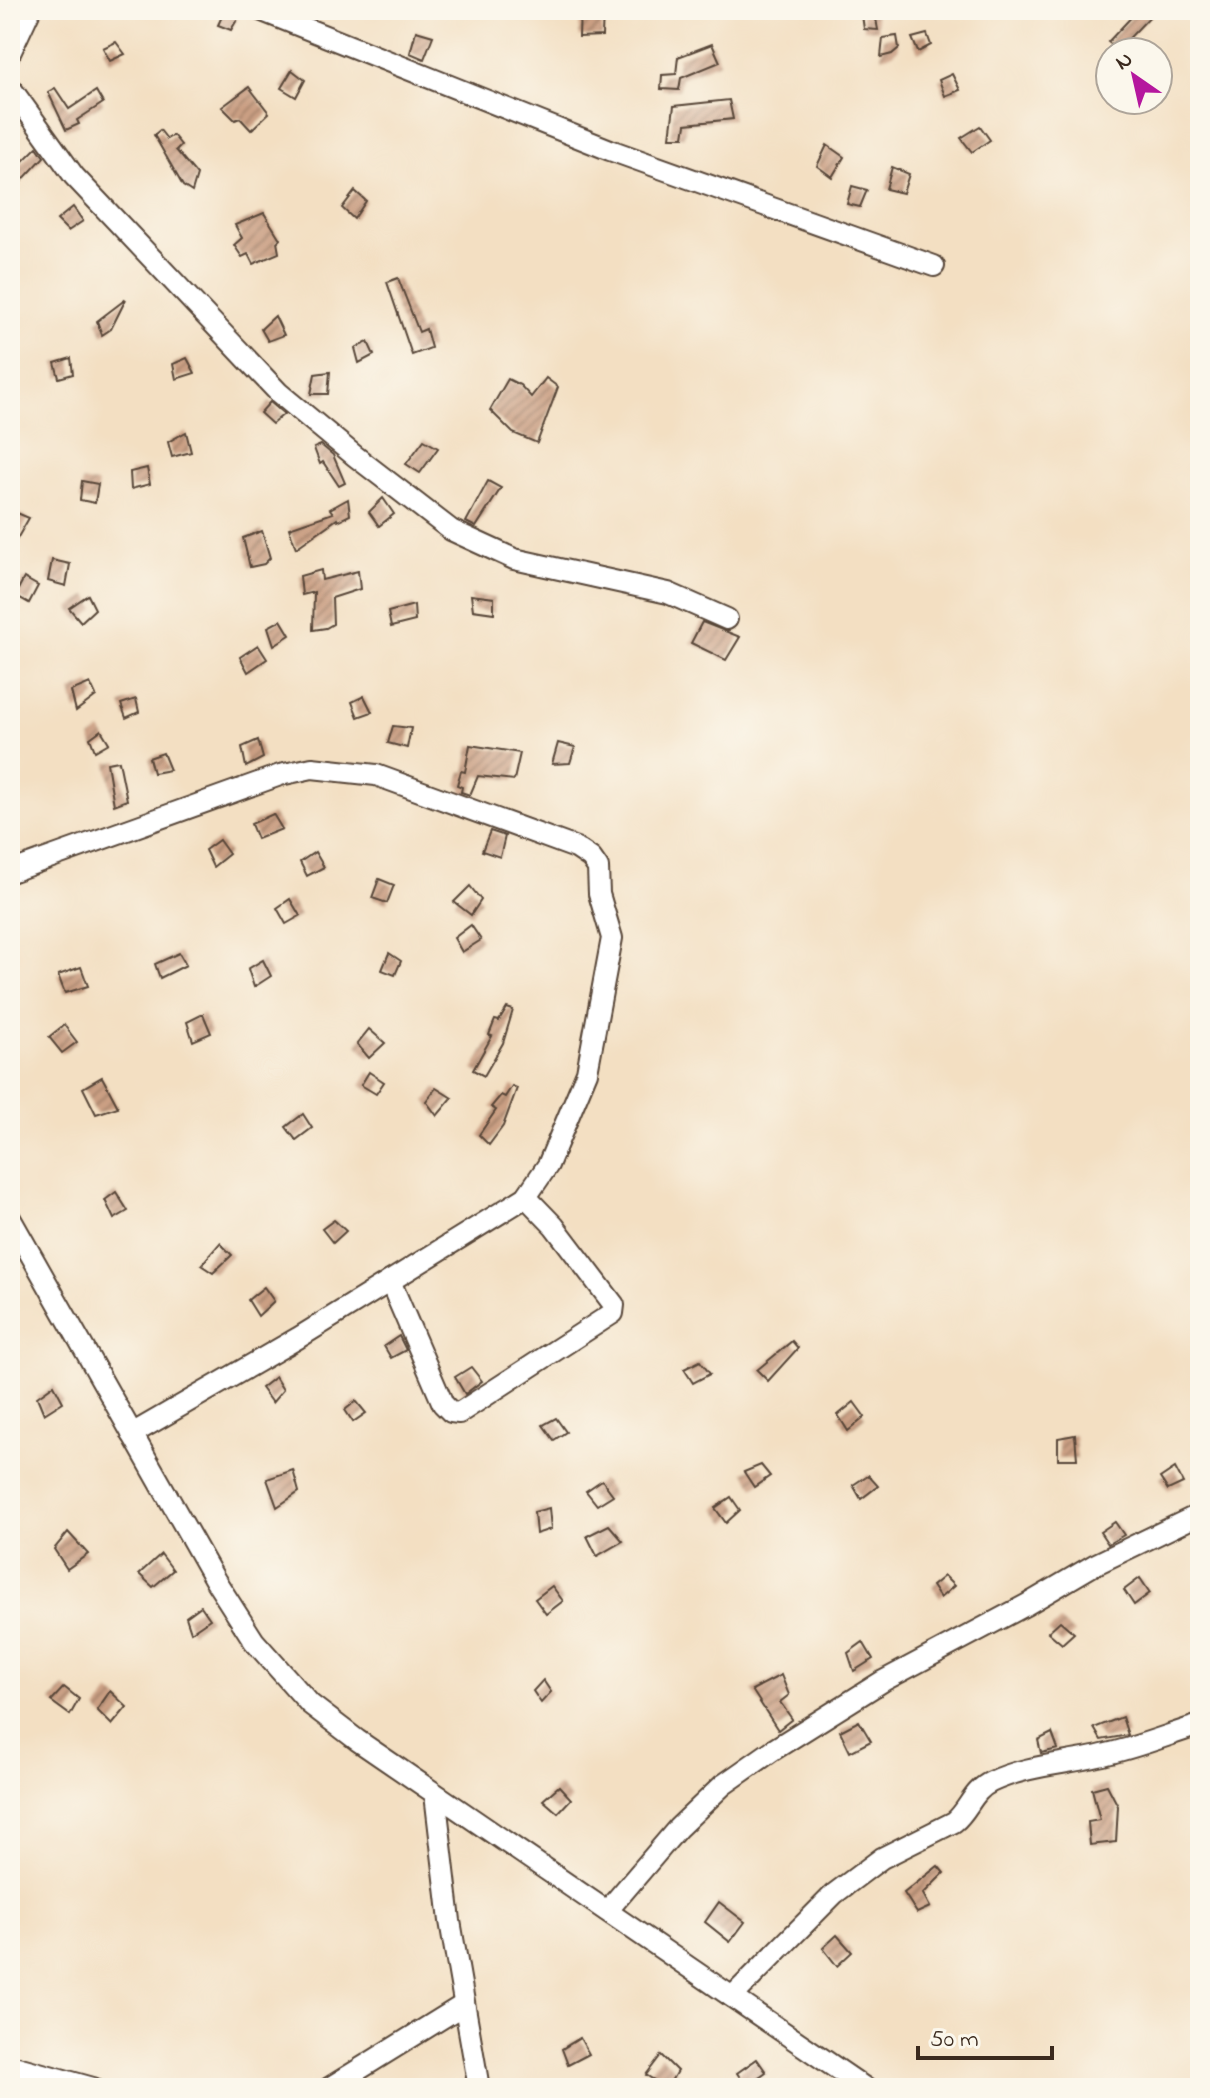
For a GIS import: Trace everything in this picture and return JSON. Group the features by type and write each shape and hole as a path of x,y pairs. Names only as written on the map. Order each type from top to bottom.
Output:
{"street":[{"path":"10,53 30,10"},
{"path":"260,10 610,150 934,266"},
{"path":"10,87 74,176 279,393 451,530 514,559 668,593 727,619"},
{"path":"10,872 265,780 312,768 376,775 576,848 591,858 598,868 599,894 612,938 587,1072 548,1165 526,1197 298,1338 132,1434"},
{"path":"390,1281 443,1404 451,1412 459,1413 613,1313 614,1305 554,1226 526,1197"},
{"path":"10,1218 215,1580 254,1641 310,1704 435,1794 865,2088"},
{"path":"607,1911 678,1828 723,1785 773,1750 883,1681 1094,1565 1200,1514"},
{"path":"732,1997 834,1894 882,1858 954,1822 963,1815 971,1797 990,1782 1049,1763 1110,1754 1200,1725"},
{"path":"435,1794 463,2005 474,2047 479,2088"},
{"path":"329,2088 463,2005"},
{"path":"10,2065 93,2088"}],"building":[{"path":"580,10 603,10 602,36 579,37"},
{"path":"1138,10 1156,10 1131,36 1114,36"},
{"path":"224,12 238,18 231,30 218,25"},
{"path":"875,13 878,30 864,29 862,15"},
{"path":"416,31 433,36 424,59 410,53"},
{"path":"927,34 931,45 918,52 912,38"},
{"path":"897,36 899,48 881,57 883,38"},
{"path":"116,42 125,54 110,61 103,48"},
{"path":"712,44 720,62 681,78 679,90 661,89 662,75 676,74 678,57"},
{"path":"292,70 305,80 296,97 281,88"},
{"path":"952,74 960,90 945,96 939,80"},
{"path":"249,87 269,113 251,130 240,118 235,120 222,107"},
{"path":"55,88 69,109 96,91 103,103 77,120 79,124 66,130 48,92"},
{"path":"729,100 733,119 686,124 684,137 670,137 674,106"},
{"path":"980,126 990,140 972,152 961,138"},
{"path":"160,130 167,139 173,135 181,145 176,150 197,175 192,192 183,186 154,135"},
{"path":"827,145 844,157 832,177 817,166"},
{"path":"37,147 44,157 18,185 10,174"},
{"path":"892,167 909,174 903,193 886,189"},
{"path":"852,186 867,190 860,207 847,204"},
{"path":"355,191 366,201 354,219 342,208"},
{"path":"73,207 83,221 68,231 57,220"},
{"path":"264,213 280,239 277,242 279,253 253,264 248,254 242,257 234,245 242,238 235,225"},
{"path":"398,278 419,332 426,329 431,348 412,355 387,282"},
{"path":"126,299 111,329 102,335 97,321"},
{"path":"275,316 284,335 268,341 261,329"},
{"path":"368,342 374,355 359,363 355,348"},
{"path":"71,358 73,374 59,378 55,363"},
{"path":"187,358 195,373 176,379 173,364"},
{"path":"330,372 328,394 311,394 315,374"},
{"path":"546,378 558,387 537,443 513,433 490,410 508,379 520,385 531,397"},
{"path":"270,402 284,414 272,424 260,413"},
{"path":"186,432 191,452 172,457 168,442"},
{"path":"424,440 438,448 420,473 406,464"},
{"path":"321,445 333,455 345,483 339,486 323,462 320,464 314,448"},
{"path":"147,468 150,484 131,489 130,472"},
{"path":"82,481 98,484 95,503 80,500"},
{"path":"488,481 501,488 476,527 466,522"},
{"path":"383,498 394,514 379,526 369,512"},
{"path":"348,499 350,515 337,519 296,548 289,528 333,513 330,509"},
{"path":"10,510 29,518 10,551"},
{"path":"262,531 270,558 264,564 250,567 243,538"},
{"path":"52,560 70,564 66,586 48,581"},
{"path":"321,570 322,580 358,571 360,589 332,598 333,624 313,630 314,592 302,595 300,576"},
{"path":"24,578 38,586 29,603 15,595"},
{"path":"88,595 95,609 81,622 69,608"},
{"path":"471,595 494,598 494,613 473,610"},
{"path":"414,605 415,621 391,627 388,612"},
{"path":"281,620 290,635 274,645 268,627"},
{"path":"702,622 740,637 726,660 691,643"},
{"path":"258,645 267,659 248,672 240,657"},
{"path":"90,683 96,696 76,711 71,691"},
{"path":"364,696 372,712 358,717 352,702"},
{"path":"136,699 139,712 126,718 121,704"},
{"path":"393,726 411,728 407,748 388,743"},
{"path":"101,730 109,743 95,751 90,738"},
{"path":"258,740 263,758 246,767 242,747"},
{"path":"558,743 575,747 570,763 552,764"},
{"path":"470,745 520,753 514,780 478,776 470,795 461,792 462,787 457,785 461,771 465,772"},
{"path":"163,753 170,770 153,773 149,758"},
{"path":"119,761 127,800 114,805 107,763"},
{"path":"273,814 282,829 257,839 251,824"},
{"path":"490,831 505,836 500,857 482,851"},
{"path":"219,840 229,854 213,867 205,850"},
{"path":"315,852 324,867 307,876 300,862"},
{"path":"379,879 394,885 387,903 372,898"},
{"path":"470,886 481,900 471,915 454,902"},
{"path":"290,899 300,916 286,924 277,908"},
{"path":"471,925 481,940 462,952 454,938"},
{"path":"179,953 186,965 160,978 155,964"},
{"path":"389,953 401,961 395,975 382,970"},
{"path":"263,960 271,976 254,987 248,969"},
{"path":"81,967 88,986 65,993 58,975"},
{"path":"507,1008 513,1010 503,1043 484,1076 473,1070 492,1036 489,1035 495,1020 499,1021"},
{"path":"203,1014 211,1033 193,1041 187,1022"},
{"path":"64,1025 77,1042 62,1053 49,1037"},
{"path":"369,1029 385,1043 369,1058 357,1044"},
{"path":"369,1072 384,1082 376,1094 361,1085"},
{"path":"102,1077 118,1107 96,1114 83,1088"},
{"path":"512,1086 517,1088 503,1126 489,1145 479,1135 496,1110 491,1107 501,1095 505,1097"},
{"path":"436,1088 452,1098 437,1116 426,1101"},
{"path":"303,1114 312,1128 296,1140 286,1127"},
{"path":"116,1192 128,1211 114,1219 105,1200"},
{"path":"334,1220 346,1231 333,1243 322,1229"},
{"path":"220,1243 232,1255 213,1273 201,1265"},
{"path":"264,1287 274,1301 258,1316 248,1300"},
{"path":"399,1336 406,1350 391,1358 384,1346"},
{"path":"792,1341 798,1348 768,1381 757,1370"},
{"path":"700,1361 710,1374 693,1383 684,1369"},
{"path":"471,1367 482,1381 465,1394 455,1377"},
{"path":"275,1377 283,1390 272,1403 261,1388"},
{"path":"54,1385 63,1402 44,1414 37,1397"},
{"path":"356,1401 366,1413 353,1422 345,1410"},
{"path":"854,1402 865,1417 848,1431 838,1415"},
{"path":"556,1418 566,1432 554,1440 543,1425"},
{"path":"1075,1435 1077,1459 1058,1459 1058,1438"},
{"path":"761,1465 770,1476 754,1487 744,1472"},
{"path":"1175,1468 1183,1483 1168,1490 1160,1478"},
{"path":"293,1470 299,1492 277,1507 267,1479"},
{"path":"868,1475 878,1486 861,1499 853,1485"},
{"path":"602,1480 613,1495 597,1505 586,1491"},
{"path":"731,1497 740,1510 726,1523 715,1508"},
{"path":"549,1508 551,1529 536,1534 534,1512"},
{"path":"1115,1522 1124,1535 1108,1544 1100,1532"},
{"path":"609,1525 623,1541 597,1556 587,1536"},
{"path":"68,1532 88,1554 67,1569 54,1549"},
{"path":"161,1554 173,1570 153,1587 139,1574"},
{"path":"944,1576 954,1586 940,1598 932,1586"},
{"path":"1140,1578 1150,1593 1134,1605 1124,1590"},
{"path":"552,1586 563,1601 546,1614 535,1599"},
{"path":"201,1606 210,1619 191,1632 186,1617"},
{"path":"1060,1621 1074,1633 1062,1644 1048,1632"},
{"path":"863,1642 873,1659 854,1671 848,1653"},
{"path":"781,1675 789,1695 780,1702 792,1719 778,1730 752,1690"},
{"path":"543,1680 551,1692 541,1703 533,1691"},
{"path":"64,1687 79,1699 70,1715 51,1701"},
{"path":"110,1691 127,1707 112,1725 97,1710"},
{"path":"1122,1717 1128,1735 1101,1740 1094,1728"},
{"path":"859,1721 871,1741 850,1752 840,1731"},
{"path":"1052,1733 1058,1749 1041,1753 1038,1740"},
{"path":"1107,1785 1118,1806 1116,1842 1090,1845 1088,1822 1100,1820 1092,1789"},
{"path":"559,1786 571,1799 558,1813 543,1800"},
{"path":"938,1866 944,1873 923,1894 930,1907 917,1913 904,1893"},
{"path":"719,1902 745,1922 730,1942 705,1922"},
{"path":"837,1935 852,1952 837,1966 823,1948"},
{"path":"580,2038 589,2054 568,2065 562,2049"},
{"path":"661,2055 677,2071 667,2088 646,2075"},
{"path":"757,2059 766,2072 746,2086 737,2073"}]}
